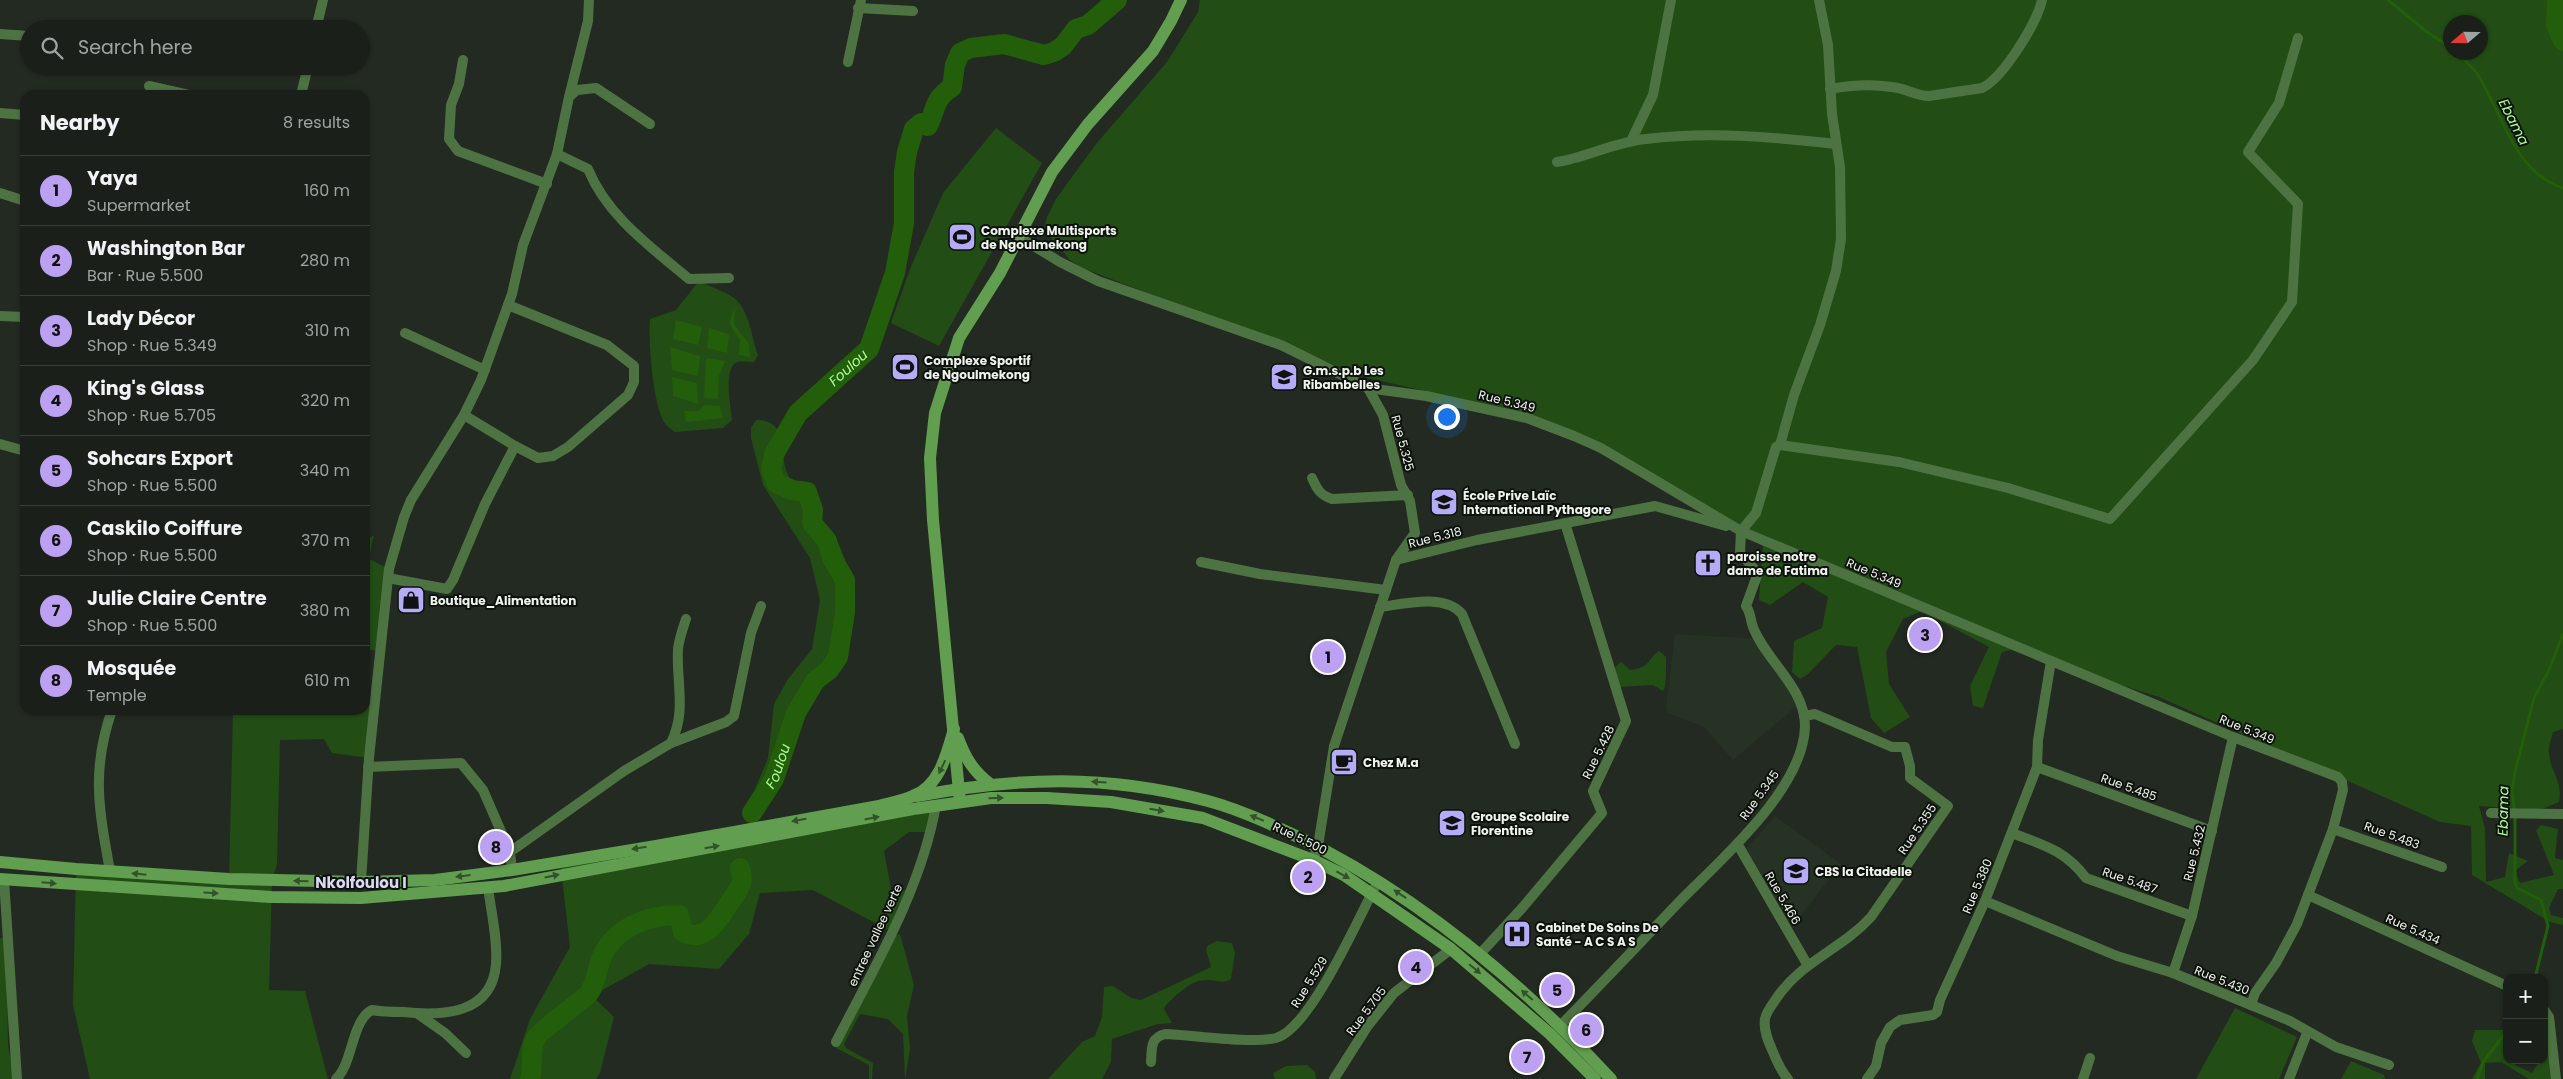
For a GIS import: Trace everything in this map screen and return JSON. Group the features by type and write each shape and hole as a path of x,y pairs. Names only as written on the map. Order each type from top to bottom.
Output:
{"main road":[{"path":"960,802 933,520 930,458 935,413 959,338 1000,273 1052,172 1088,124 1153,52 1181,0"},
{"path":"954,729 969,762 979,776 989,783"},
{"path":"915,796 932,783 940,772 954,729"},
{"name":"Rue 5.500","path":"0,862 168,876 361,882 434,880 512,870 879,806 915,796 989,783 1070,781 1113,783 1208,801 1249,815 1318,846 1379,880 1480,954 1561,1025 1611,1079"},
{"name":"Rue 5.500","path":"2,879 76,886 168,889 271,898 361,898 488,887 936,805 991,798 1047,798 1111,802 1203,818 1313,860 1372,893 1452,949 1550,1034 1595,1079"},
{"path":"168,876 168,889"}],"street":[{"path":"318,20 323,0"},
{"path":"361,882 368,767 388,578 404,517 411,500 464,415 484,370 508,305 523,245 557,154 588,21 589,0"},
{"path":"1631,141 1653,94 1671,0"},
{"path":"1741,531 1756,513 1776,447 1780,444 1794,395 1820,325 1836,271 1842,240 1840,167 1830,89 1828,45 1819,0"},
{"path":"1830,89 1854,85 1893,87 1930,96 1982,88 1988,85 2004,69 2029,33 2042,0"},
{"path":"848,62 860,4 913,10"},
{"path":"0,34 20,35"},
{"path":"1780,444 1908,464 2008,488 2110,518 2253,360 2292,302 2298,204 2248,152 2279,103 2298,38"},
{"path":"462,60 459,84 452,105 449,139 458,151 547,184"},
{"path":"302,90 306,75"},
{"path":"149,86 167,90"},
{"path":"569,97 577,90 596,88 650,124"},
{"path":"0,113 20,115"},
{"path":"1557,162 1631,141 1717,134 1752,135 1836,144"},
{"path":"557,154 588,169 595,187 627,227 689,279 729,278"},
{"path":"0,193 20,199"},
{"name":"Rue 5.349","path":"1019,236 1060,262 1098,281 1281,345 1368,388 1426,396 1528,418 1600,448 1741,531 2232,737 2338,777 2342,782"},
{"path":"464,415 538,458 553,456 568,447 628,394 634,382 634,366 607,345 508,305"},
{"path":"0,316 20,317"},
{"path":"405,333 484,370"},
{"name":"Rue 5.325","path":"1368,388 1383,415 1401,486 1408,495 1415,533 1396,560"},
{"path":"0,444 20,450"},
{"path":"388,578 447,589 454,580 485,504 515,446"},
{"path":"1312,478 1318,491 1323,496 1332,499 1408,495"},
{"name":"Rue 5.318","path":"1313,860 1318,846 1334,746 1396,560 1477,540 1655,506 1741,531"},
{"name":"Rue 5.428","path":"1480,954 1602,813 1593,791 1626,721 1565,523"},
{"name":"Rue 5.345","path":"1561,1025 1702,878 1738,845 1785,784 1798,757 1805,728 1801,702 1753,627 1750,612 1746,606 1758,573 1740,553 1741,531"},
{"path":"1201,562 1260,574 1386,590"},
{"path":"1380,607 1425,602 1455,606 1462,614 1515,744"},
{"path":"510,852 624,771 671,743 726,722 734,716 751,633 761,606"},
{"path":"671,743 677,731 681,689 678,648 686,619"},
{"name":"Rue 5.380","path":"1866,1079 1876,1066 1882,1043 1890,1027 1900,1020 1933,1015 1937,1012 1940,1000 1985,901 2037,768 2038,740 2051,661"},
{"name":"Rue 5.355","path":"1788,1079 1772,1048 1766,1032 1765,1020 1784,987 1807,964 1860,930 1871,918 1948,806 1910,778 1910,766 1905,747 1892,747 1816,714 1804,716"},
{"path":"110,871 98,807 98,761 111,715"},
{"name":"Rue 5.432","path":"2173,973 2192,916 2232,737"},
{"path":"368,767 461,763 483,790 510,852 512,870"},
{"name":"Rue 5.485","path":"2037,768 2212,831"},
{"name":"Rue 5.430","path":"1985,901 2118,956 2173,973 2251,1005 2255,994 2276,964 2297,924 2333,829 2343,790 2342,782"},
{"name":"entree vallee verte","path":"836,1042 902,913 924,855 936,805"},
{"path":"2491,813 2563,814"},
{"name":"Rue 5.483","path":"2333,829 2442,867"},
{"name":"Rue 5.487","path":"2012,833 2062,853 2075,863 2086,878 2192,916"},
{"name":"Rue 5.466","path":"1738,845 1807,964"},
{"path":"2,879 17,1079"},
{"name":"Rue 5.529","path":"1151,1062 1152,1042 1157,1036 1165,1034 1260,1039 1276,1038 1285,1033 1301,1018 1324,982 1379,880"},
{"path":"336,1079 343,1071 348,1053 366,1013 372,1010 418,1014 444,1013 465,1008 480,1000 488,992 496,964 488,887"},
{"name":"Rue 5.434","path":"2308,894 2503,984"},
{"name":"Rue 5.705","path":"1334,1079 1368,1027 1394,993 1452,949"},
{"path":"2251,1005 2290,1021 2307,1033 2336,1046 2389,1065"},
{"path":"418,1014 445,1033 466,1053"},
{"path":"2548,1016 2556,1079"},
{"path":"2289,1079 2307,1033"},
{"path":"2083,1079 2090,1058"}],"shaded area":[{"path":"1200,0 2563,0 2563,729 2553,732 2549,750 2560,794 2559,802 2540,810 2479,806 2485,828 2486,882 2505,877 2509,853 2528,861 2515,871 2520,883 2554,875 2536,830 2541,825 2558,829 2555,858 2563,860 2563,889 2558,889 2549,908 2551,915 2563,918 2563,925 2550,922 2472,875 2471,826 2440,822 2159,697 2011,650 2002,652 1983,708 1973,706 1970,686 1989,647 1922,611 1903,619 1886,652 1889,684 1910,717 1884,733 1871,718 1857,647 1836,645 1808,674 1800,679 1792,672 1794,641 1822,628 1828,597 1803,582 1770,605 1759,600 1763,547 1759,536 1522,413 1368,378 1080,267 1070,260 1044,229 1047,217 1056,199 1096,144 1167,62 1198,12"},
{"name":"Complexe Multisports de Ngoulmekong","path":"996,128 1042,163 939,346 891,323 910,269 943,193"},
{"path":"699,281 726,293 739,303 747,317 758,355 754,362 737,362 730,371 729,388 732,420 723,428 675,432 663,420 656,397 651,355 650,319 676,310"},
{"path":"735,307 734,324 749,344 750,357 739,355 740,340 729,323"},
{"path":"676,320 702,327 698,345 673,339"},
{"path":"709,328 729,334 727,353 707,348"},
{"path":"670,347 700,356 698,376 672,370"},
{"path":"706,358 725,361 719,376 718,399 704,398"},
{"path":"672,377 697,383 698,404 673,396"},
{"path":"704,405 720,406 723,418 686,422 684,411 699,411"},
{"path":"756,420 766,421 774,425 778,431 788,475 799,493 834,536 839,545 847,567 854,608 851,634 847,644 823,679 808,709 778,787 773,794 763,797 755,789 768,758 774,704 788,679 812,649 820,600 810,558 763,485 751,438 751,428"},
{"path":"374,535 370,554 370,538"},
{"path":"370,560 389,569 380,651 370,650"},
{"path":"1675,634 1760,639 1770,657 1804,700 1733,760 1704,727 1668,713 1666,707"},
{"path":"1659,651 1666,657 1666,680 1663,691 1653,685 1617,687 1614,673 1615,667 1621,662 1630,670 1637,669 1648,663"},
{"path":"370,700 375,700 369,758 332,753 324,739 280,740 277,864 272,881 269,990 305,991 328,1079 90,1079 73,1005 76,869 229,879 233,715 370,715"},
{"path":"936,804 930,832 909,832 884,851 891,889 912,891 894,933 813,890 760,893 749,934 719,969 649,964 592,996 614,1017 600,1073 596,1079 510,1079 530,1019 570,947 560,860"},
{"name":"CBS la Citadelle","path":"1775,816 1841,864 1792,927 1747,859 1747,848"},
{"path":"900,934 914,985 907,1016 910,1049 905,1079 903,1034 888,1019 860,1014 844,1044 846,1048 873,1063 872,1079 869,1079 869,1065 836,1048 894,936"},
{"path":"0,938 7,939 8,1046 15,1079 0,1079"},
{"path":"1217,941 1232,943 1235,953 1231,979 1222,982 1207,980 1195,982 1185,988 1166,1005 1164,1009 1172,1023 1158,1024 1112,1039 1111,1062 1102,1079 1048,1079 1082,1042 1095,1036 1102,1017 1104,987 1113,986 1131,998 1141,1000 1211,967 1206,950 1208,945"},
{"path":"2235,1008 2297,1037 2279,1079 2196,1079"},
{"path":"2548,1018 2555,1026 2558,1079 2529,1079 2504,1064 2515,1064 2532,1073 2538,1064 2548,1064"},
{"path":"2475,1030 2503,1030 2503,1063 2485,1063 2485,1079 2472,1079 2481,1063 2472,1041"},
{"path":"2351,1061 2384,1075 2385,1079 2341,1079"},
{"path":"1307,1065 1315,1072 1316,1079 1275,1079 1273,1073 1286,1066"}],"waterway":[{"name":"Foulou","path":"752,813 774,779 796,713 815,681 829,670 838,657 845,612 845,580 833,560 827,541 812,523 813,510 807,492 792,490 776,483 771,469 774,454 798,413 869,349 895,273 904,223 904,172 907,152 914,129 921,123 928,126 938,100 952,87 955,65 960,53 971,48 1004,44 1044,55 1054,52 1063,46 1076,29 1088,25 1117,0"},
{"name":"Ebama","path":"2388,0 2427,32 2443,42"},
{"name":"Foulou","path":"2557,0 2556,25 2563,41"},
{"name":"Ebama","path":"2465,60 2478,75 2521,156 2546,180 2563,188"},
{"name":"Ebama","path":"2536,974 2548,926 2541,900 2517,888 2515,882 2515,817 2512,791 2534,698 2549,670 2563,634"},
{"name":"Foulou","path":"530,1079 533,1048 536,1038 588,994 593,985 601,959 614,939 623,931 644,920 679,915 683,932 691,935 703,933 714,925 741,884 740,868"},
{"name":"Ebama","path":"2477,1079 2483,1062 2503,1036"}],"place":[{"name":"Complexe Multisports de Ngoulmekong","path":"962,237"},
{"name":"Complexe Sportif de Ngoulmekong","path":"905,367"},
{"name":"G.m.s.p.b Les Ribambelles","path":"1284,377"},
{"name":"École Prive Laïc International Pythagore","path":"1444,502"},
{"name":"paroisse notre dame de Fatima","path":"1708,563"},
{"name":"Boutique_Alimentation","path":"411,600"},
{"name":"Lady Décor","path":"1925,635"},
{"name":"Yaya","path":"1328,657"},
{"name":"Chez M.a","path":"1344,762"},
{"name":"Groupe Scolaire Florentine","path":"1452,823"},
{"name":"Mosquée","path":"496,847"},
{"name":"CBS la Citadelle","path":"1796,871"},
{"name":"Washington Bar","path":"1308,877"},
{"name":"Cabinet De Soins De Santé - A C S A S","path":"1517,934"},
{"name":"King's Glass","path":"1416,967"},
{"name":"Sohcars Export","path":"1557,990"},
{"name":"Caskilo Coiffure","path":"1586,1030"},
{"name":"Julie Claire Centre","path":"1527,1057"}],"district":[{"name":"Nkolfoulou I","path":"361,882"}]}
